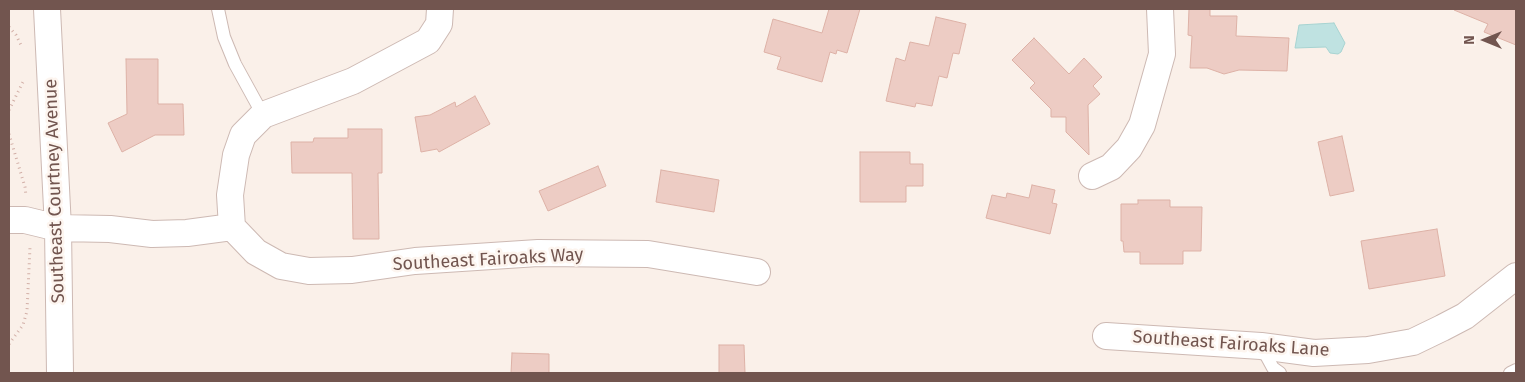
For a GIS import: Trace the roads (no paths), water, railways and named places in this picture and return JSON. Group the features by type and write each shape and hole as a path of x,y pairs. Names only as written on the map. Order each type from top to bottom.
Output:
{"street":[{"name":"Southeast Courtney Avenue","path":"47,9 58,228 60,373"},
{"path":"9,220 25,220 58,228 110,229 152,234 187,233 232,227 230,195 236,155 243,135 263,115 353,81 428,41 439,24 440,9"},
{"path":"1092,176 1111,167 1129,148 1142,125 1162,54 1160,9"},
{"name":"Southeast Fairoaks Way","path":"232,227 256,252 281,266 309,271 352,270 414,261 538,253 648,254 757,272"},
{"name":"Southeast Fairoaks Lane","path":"1106,336 1261,346 1314,353 1368,350 1414,342 1465,316 1516,276"}],"lane":[{"path":"218,9 224,37 235,64 263,115"},
{"path":"1261,346 1273,368 1280,373"},
{"path":"1510,373 1516,370"}],"water":[{"path":"1334,23 1345,43 1338,54 1330,53 1326,47 1295,48 1299,25"}]}
